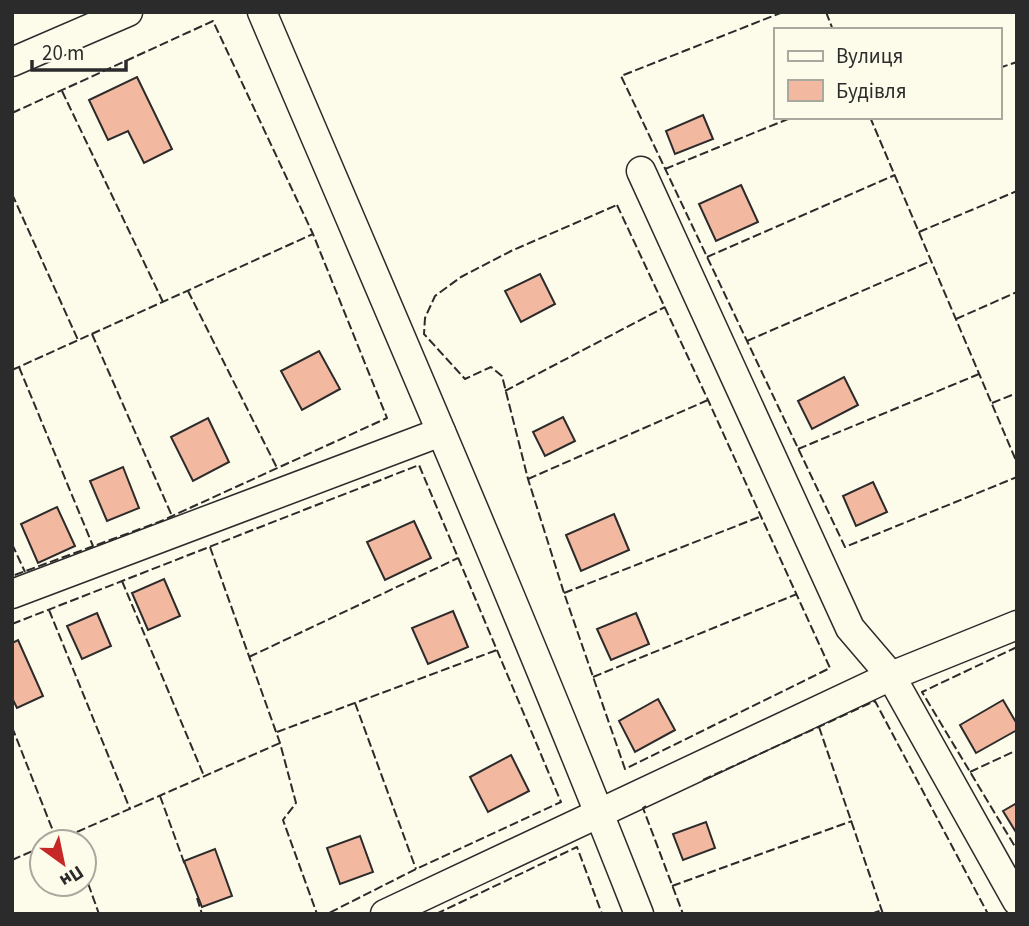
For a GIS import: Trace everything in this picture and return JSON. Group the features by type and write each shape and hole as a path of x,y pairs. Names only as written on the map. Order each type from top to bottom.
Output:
{"street":[{"path":"12,62 128,12"},
{"path":"262,12 441,432 600,813 639,914"},
{"path":"641,171 850,628 891,676 1017,901"},
{"path":"12,594 441,432"},
{"path":"385,914 891,676 1017,625"}],"building":[{"path":"137,77 172,149 144,163 128,131 108,140 89,100"},
{"path":"703,115 713,139 675,154 666,131"},
{"path":"741,185 758,222 716,241 699,204"},
{"path":"540,274 555,304 521,322 505,291"},
{"path":"319,351 340,389 302,410 281,371"},
{"path":"844,377 858,405 812,429 798,401"},
{"path":"563,417 575,441 545,456 533,432"},
{"path":"208,418 229,462 193,481 171,437"},
{"path":"123,467 139,508 107,521 90,481"},
{"path":"873,482 887,512 856,526 843,496"},
{"path":"57,507 75,546 38,563 21,524"},
{"path":"614,514 629,550 581,571 566,535"},
{"path":"414,521 431,558 385,580 367,542"},
{"path":"164,579 180,616 148,630 132,593"},
{"path":"453,611 468,647 428,664 412,628"},
{"path":"97,613 111,646 82,659 67,626"},
{"path":"636,613 649,644 611,660 597,629"},
{"path":"18,640 43,696 17,708 12,698 12,643"},
{"path":"658,699 675,730 635,752 619,721"},
{"path":"1003,700 1017,724 1017,730 976,753 960,725"},
{"path":"511,755 529,791 488,812 470,777"},
{"path":"1017,803 1017,834 1003,811"},
{"path":"706,822 715,848 683,860 673,834"},
{"path":"360,836 373,872 340,884 327,848"},
{"path":"215,849 232,896 202,907 184,861"}],"fence":[{"path":"783,12 621,76 845,547 1017,477"},
{"path":"826,12 832,28"},
{"path":"12,113 213,21 313,234 387,418 159,522 12,576"},
{"path":"1001,67 1017,62"},
{"path":"62,91 163,302"},
{"path":"665,169 788,119"},
{"path":"871,119 1017,463"},
{"path":"707,257 895,175"},
{"path":"919,232 1017,191"},
{"path":"12,194 78,340"},
{"path":"617,205 830,668 625,769 528,479 502,376 491,367 465,379 424,334 425,318 435,296 461,277 511,251 617,205"},
{"path":"12,370 313,234"},
{"path":"747,341 931,261"},
{"path":"188,291 277,468"},
{"path":"956,319 1017,292"},
{"path":"505,391 665,307"},
{"path":"92,334 172,516"},
{"path":"19,367 93,546"},
{"path":"798,449 979,374"},
{"path":"992,403 1017,393"},
{"path":"528,479 708,400"},
{"path":"12,624 419,465 561,802 416,869 327,914"},
{"path":"564,593 762,516"},
{"path":"12,544 25,572"},
{"path":"210,547 280,743 296,803 283,820 317,914"},
{"path":"249,657 458,558"},
{"path":"122,581 204,776"},
{"path":"593,677 797,594"},
{"path":"49,610 130,809"},
{"path":"1017,647 922,692 1017,850"},
{"path":"277,732 497,650"},
{"path":"703,780 875,701 988,914"},
{"path":"355,703 416,869"},
{"path":"12,727 52,828"},
{"path":"819,727 883,914"},
{"path":"86,828 280,743"},
{"path":"970,772 1017,750"},
{"path":"160,796 185,865"},
{"path":"646,806 643,808 683,914"},
{"path":"672,886 852,821"},
{"path":"436,914 577,847 602,914"},
{"path":"12,860 28,853"},
{"path":"93,898 99,914"},
{"path":"197,898 202,914"},
{"path":"871,914 882,910"}]}
